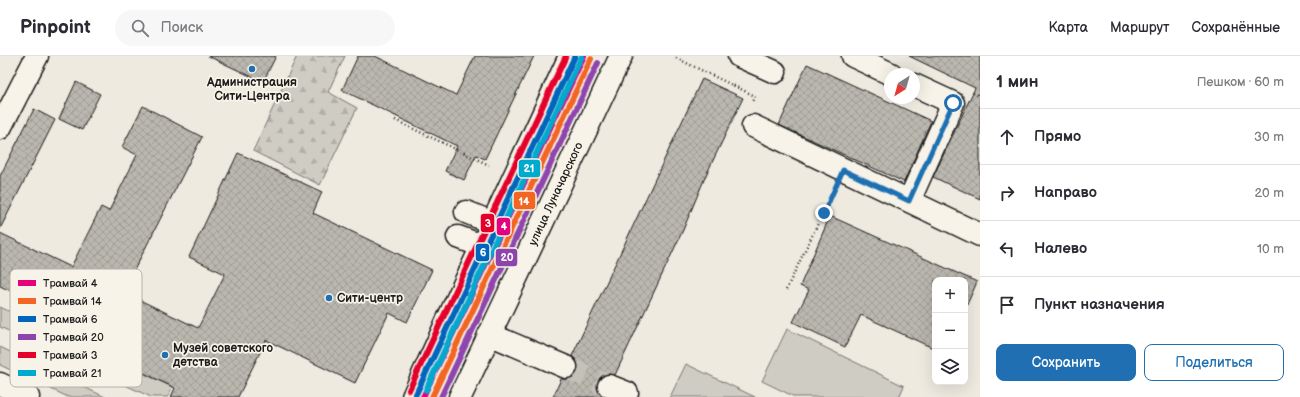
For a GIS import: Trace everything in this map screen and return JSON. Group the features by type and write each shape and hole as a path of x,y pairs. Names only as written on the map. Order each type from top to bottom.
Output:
{"main road":[{"path":"413,397 570,56"},
{"name":"улица Луначарского","path":"460,397 621,56"},
{"path":"739,56 775,72"},
{"path":"853,56 884,71"},
{"path":"0,128 33,57"},
{"path":"909,201 953,103 920,88"},
{"path":"753,126 980,235"},
{"path":"466,212 493,223"},
{"path":"458,237 482,246"},
{"path":"489,334 566,367"},
{"path":"0,384 28,397"}],"path":[{"path":"676,58 755,96 752,102"},
{"path":"394,120 489,165"},
{"path":"786,290 824,213 843,170"}],"green space":[{"path":"297,56 345,56 328,92 357,108 320,185 253,151"},
{"path":"0,307 10,312 10,332 0,327"},
{"path":"787,329 904,386 899,397 795,397 762,381"},
{"path":"0,347 10,352 10,370 0,365"},
{"path":"686,364 755,397 670,397"},
{"path":"142,373 172,387 168,397 151,397 129,387 142,387"},
{"path":"47,387 84,387 105,397 68,397"}],"building":[{"name":"Администрация Сити-Центра","path":"208,56 276,56 263,82"},
{"path":"358,56 375,56 456,95 475,56 534,56 485,159 476,155 464,180 445,171 457,146 342,90"},
{"path":"909,56 980,56 980,199 933,177 975,88"},
{"path":"807,64 884,99 884,104 894,104 931,121 904,182 779,125"},
{"path":"702,79 743,98 706,175 683,230 615,375 607,374 601,377 598,381 597,388 599,393 604,397 553,397 561,379 574,377 577,372 578,365 572,356"},
{"path":"76,82 100,94 82,130 59,119"},
{"path":"143,106 202,137 135,269 10,269 10,291 0,286 0,233 71,267 101,207 109,211 137,155 122,147"},
{"path":"34,109 55,120 0,229 0,176"},
{"path":"238,153 322,192 313,213 432,270 407,322 389,313 355,383 266,340 238,397 171,397 175,388 142,372 142,301 198,328 225,274 189,257"},
{"path":"830,216 966,277 932,277 932,348 861,315 845,347 793,322 809,290 800,286"},
{"path":"968,278 977,282 968,302"}],"tunnel":[{"path":"566,367 609,386"}],"tram line":[{"name":"3","path":"409,390 566,56"},
{"name":"6","path":"416,394 575,56"},
{"name":"21","path":"426,390 582,56"},
{"name":"4","path":"423,397 584,56"},
{"name":"14","path":"432,397 591,59"},
{"name":"20","path":"441,397 598,63"}],"place":[{"name":"Администрация Сити-Центра","path":"252,69"},
{"name":"Сити-центр","path":"329,298"},
{"name":"Музей советского детства","path":"165,355"}],"route":[{"path":"824,213 843,170 909,201 953,103"}]}
